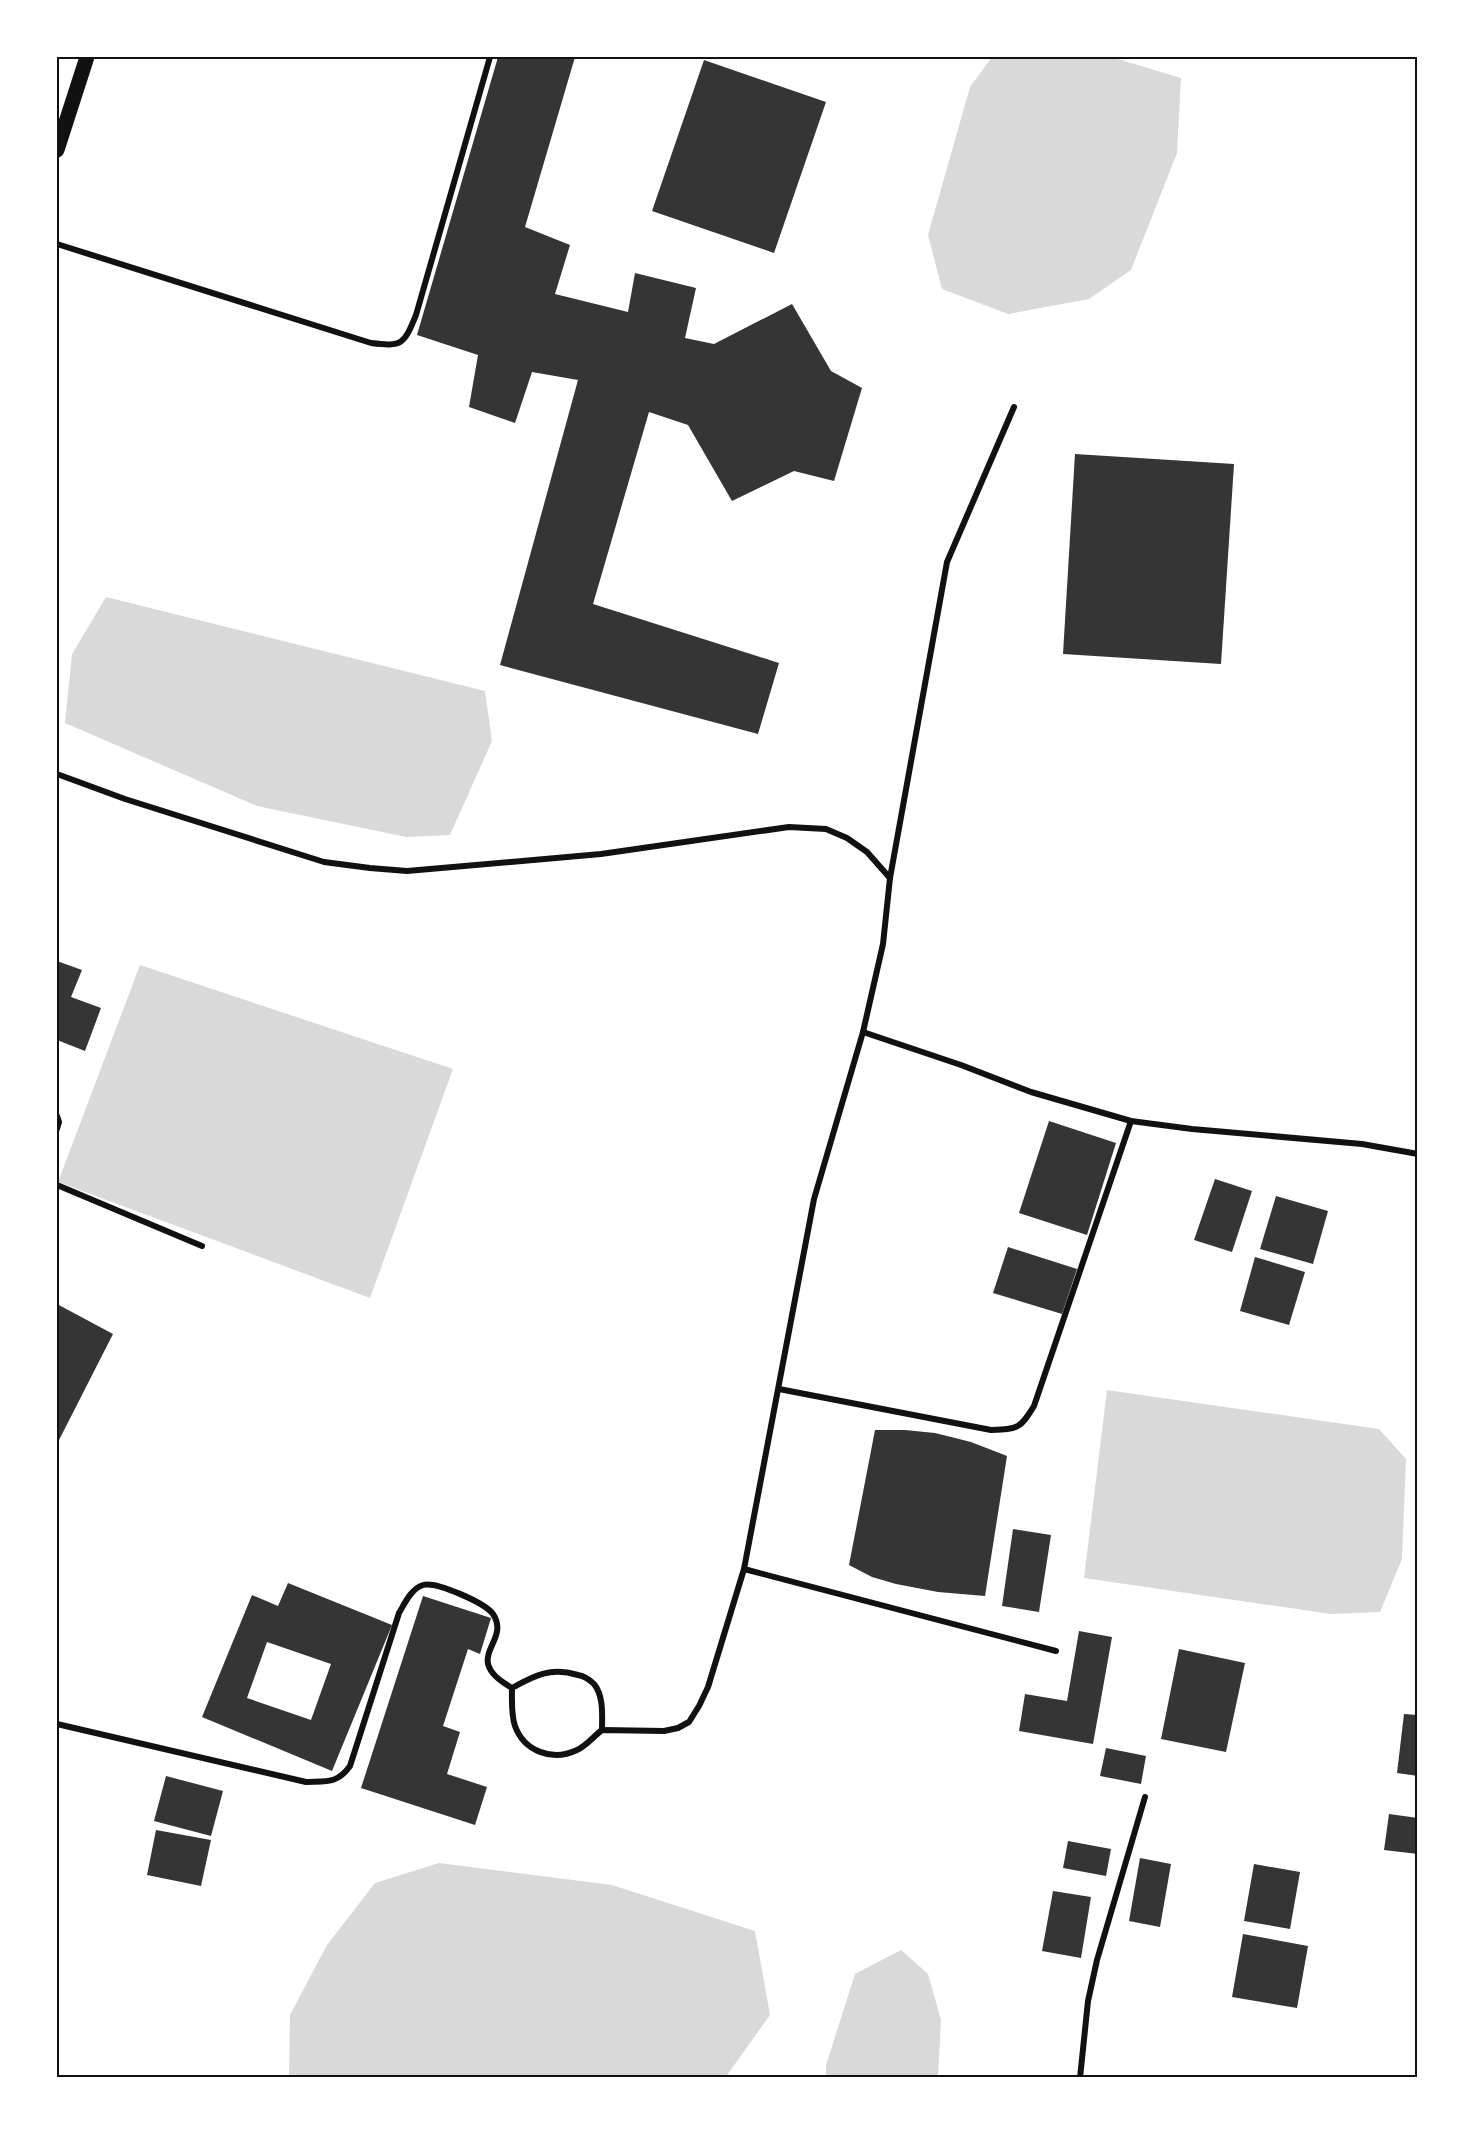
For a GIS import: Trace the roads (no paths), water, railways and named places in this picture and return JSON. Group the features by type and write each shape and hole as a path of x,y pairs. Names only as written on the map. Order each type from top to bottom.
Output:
{"main road":[{"path":"57,150 87,57"}],"street":[{"path":"57,244 370,343 393,346 407,337 416,315 490,57"},
{"path":"512,1688 514,1724 520,1738 540,1754 561,1755 577,1750 602,1730 664,1731 678,1728 689,1722 708,1687 744,1569 814,1198 863,1032 883,944 890,878 947,562 1014,407"},
{"path":"57,774 124,799 324,862 369,868 407,871 601,854 789,827 826,829 847,838 867,852 890,878"},
{"path":"863,1032 961,1065 1031,1092 1131,1121 1192,1129 1362,1144 1418,1154"},
{"path":"57,1116 59,1122 57,1129"},
{"path":"779,1389 991,1430 1011,1429 1023,1424 1034,1406 1131,1121"},
{"path":"57,1185 202,1246"},
{"path":"744,1569 1056,1651"},
{"path":"57,1724 306,1782 332,1781 343,1776 350,1766 399,1613 408,1598 421,1586 432,1584 482,1604 493,1615 496,1623 495,1635 488,1656 490,1673 512,1688"},
{"path":"512,1688 535,1676 550,1672 564,1671 583,1676 595,1685 602,1704 602,1730"},
{"path":"1080,2078 1088,2001 1097,1960 1145,1797"}]}
